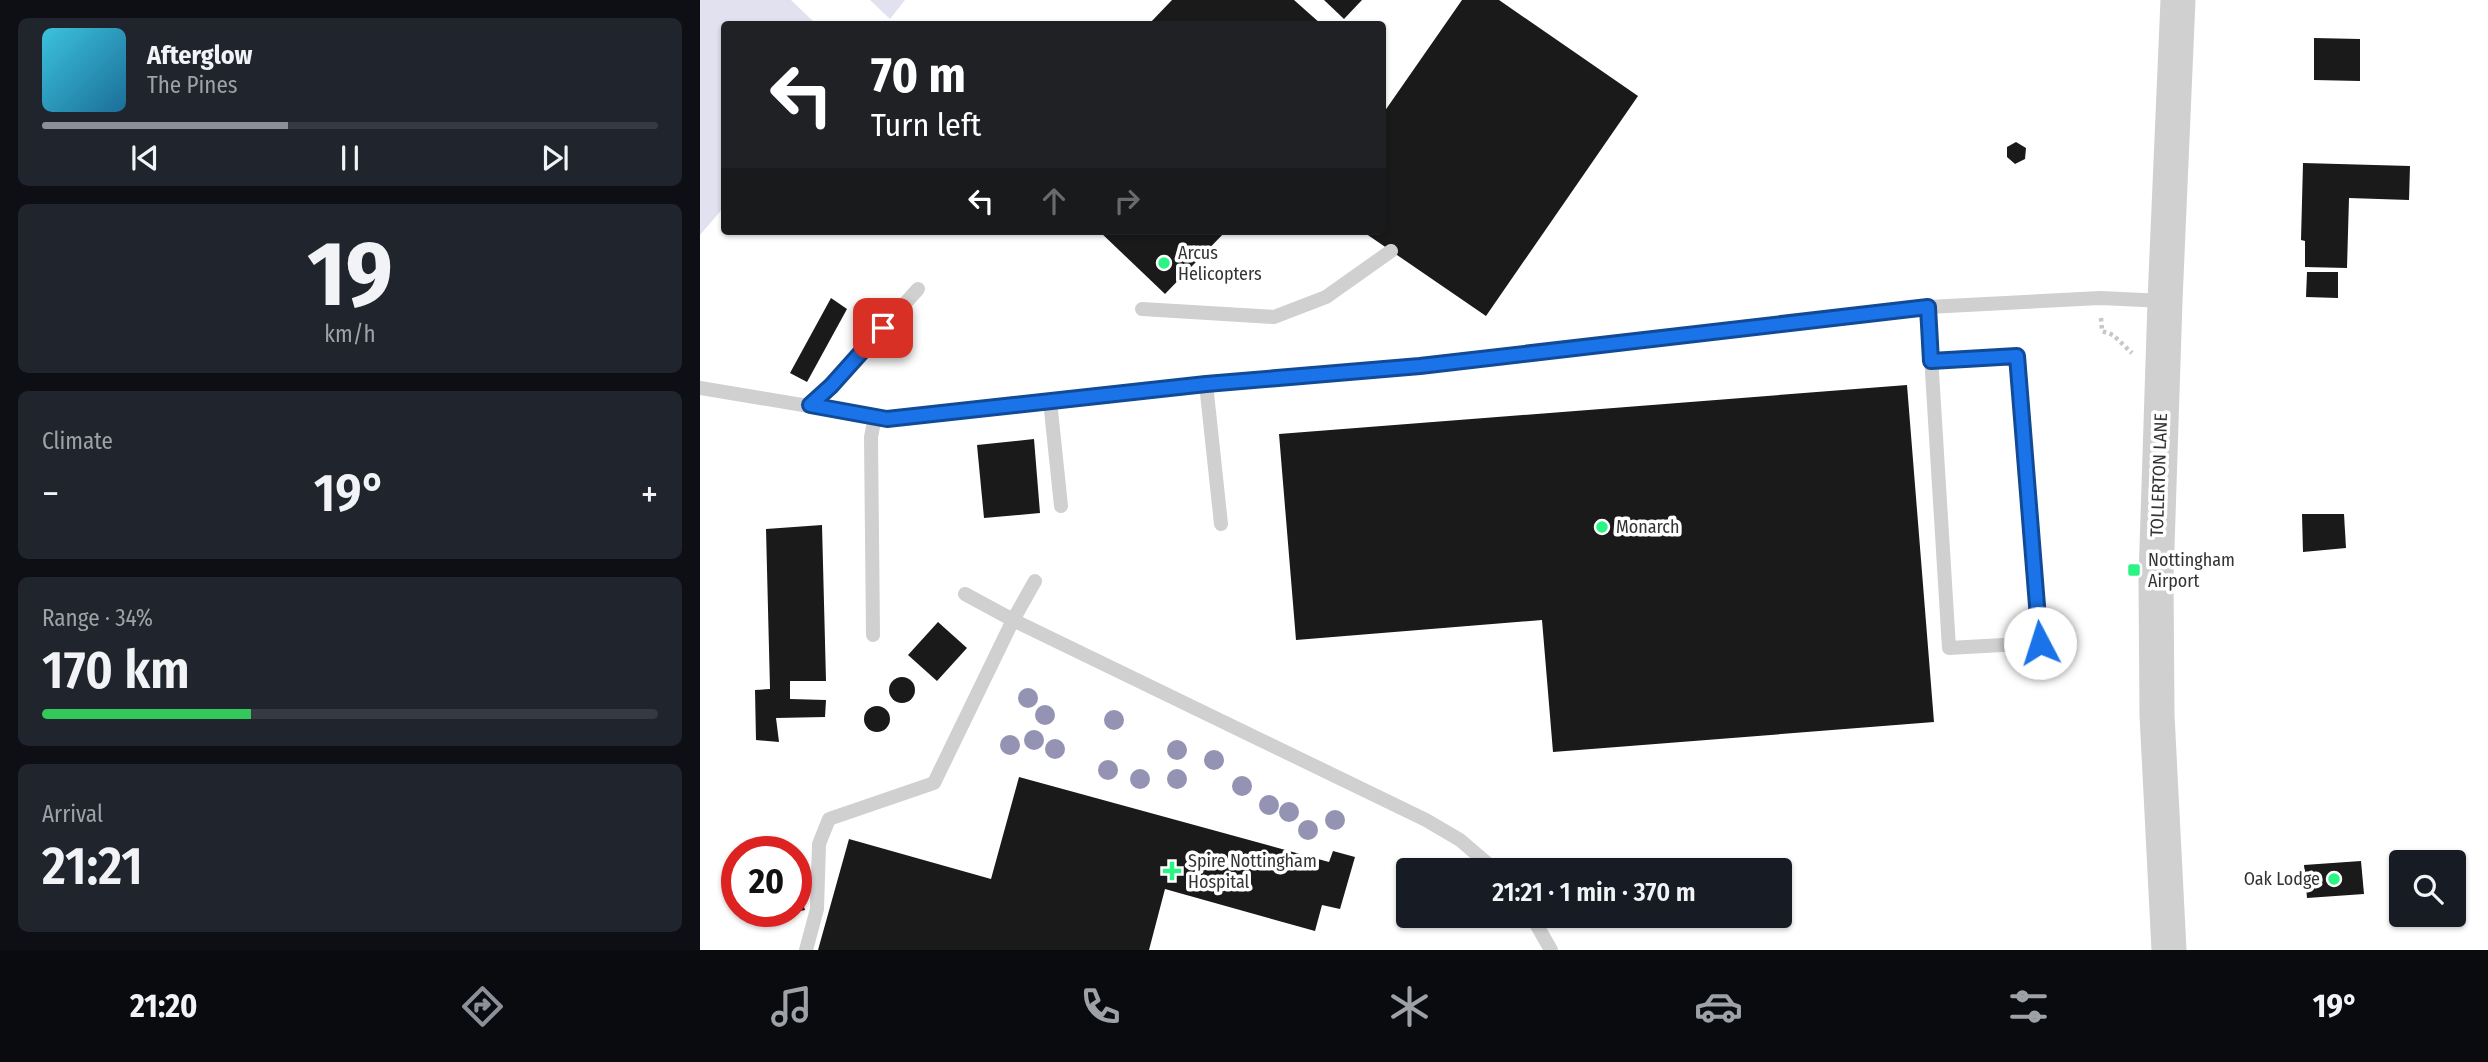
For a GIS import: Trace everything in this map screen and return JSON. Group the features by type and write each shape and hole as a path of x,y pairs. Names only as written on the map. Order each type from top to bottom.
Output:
{"street":[{"name":"TOLLERTON LANE","path":"2169,950 2156,674 2156,578 2178,0"}],"lane":[{"path":"1142,309 1274,317 1326,297 1391,251"},
{"path":"810,405 831,386 918,289"},
{"path":"700,388 887,419 1206,384 1420,366 1928,307 2099,298 2165,301"},
{"path":"1928,307 1931,361 1949,648 2040,643 2017,356 1931,361"},
{"path":"1206,384 1221,524"},
{"path":"1050,401 1061,506"},
{"path":"873,635 871,437 875,417"},
{"path":"806,950 817,909 818,844 830,818 934,783 1035,580"},
{"path":"965,594 1013,620 1426,820 1460,840 1481,858"},
{"path":"1538,928 1551,950"}],"shaded area":[{"path":"700,0 791,0 813,21 721,21 721,210 700,235"},
{"path":"870,0 905,0 890,19"}],"building":[{"path":"1172,0 1294,0 1318,21 1152,21"},
{"path":"1324,0 1362,0 1344,19"},
{"path":"1462,0 1499,0 1638,96 1486,316 1368,235 1386,235 1386,109"},
{"path":"2314,38 2360,39 2360,81 2314,80"},
{"path":"2016,142 2026,148 2025,159 2015,164 2007,157 2007,147"},
{"path":"2303,163 2410,166 2409,200 2349,198 2347,268 2305,267 2305,241 2301,240"},
{"name":"Arcus Helicopters","path":"1103,235 1222,235 1165,294"},
{"path":"2307,272 2338,272 2338,298 2306,297"},
{"path":"831,298 847,309 807,382 790,373"},
{"name":"Monarch","path":"1907,385 1934,722 1553,752 1542,620 1296,640 1279,434"},
{"path":"1034,439 1040,513 984,518 977,445"},
{"path":"2302,514 2344,514 2346,548 2303,552"},
{"path":"822,525 826,681 790,681 790,699 826,700 825,717 776,718 779,742 756,740 755,690 770,689 766,529"},
{"path":"938,622 967,648 937,681 908,655"},
{"path":"902,677 912,680 915,690 912,700 902,703 892,700 889,690 892,680"},
{"path":"877,706 887,709 890,719 887,729 877,732 867,729 864,719 867,709"},
{"name":"Spire Nottingham Hospital","path":"1019,777 1329,862 1333,851 1355,857 1340,909 1322,905 1315,931 1165,889 1149,950 818,950 849,839 991,879"},
{"name":"Oak Lodge","path":"2361,861 2364,894 2307,898 2304,865"}],"place":[{"name":"Arcus Helicopters","path":"1164,263"},
{"name":"Monarch","path":"1602,527"},
{"name":"Nottingham Airport","path":"2134,570"},
{"name":"Spire Nottingham Hospital","path":"1172,871"},
{"name":"Oak Lodge","path":"2334,879"}],"route":[{"path":"883,328 831,386 810,405 887,419 1206,384 1420,366 1928,307 1931,361 2017,356 2040,643"}]}
